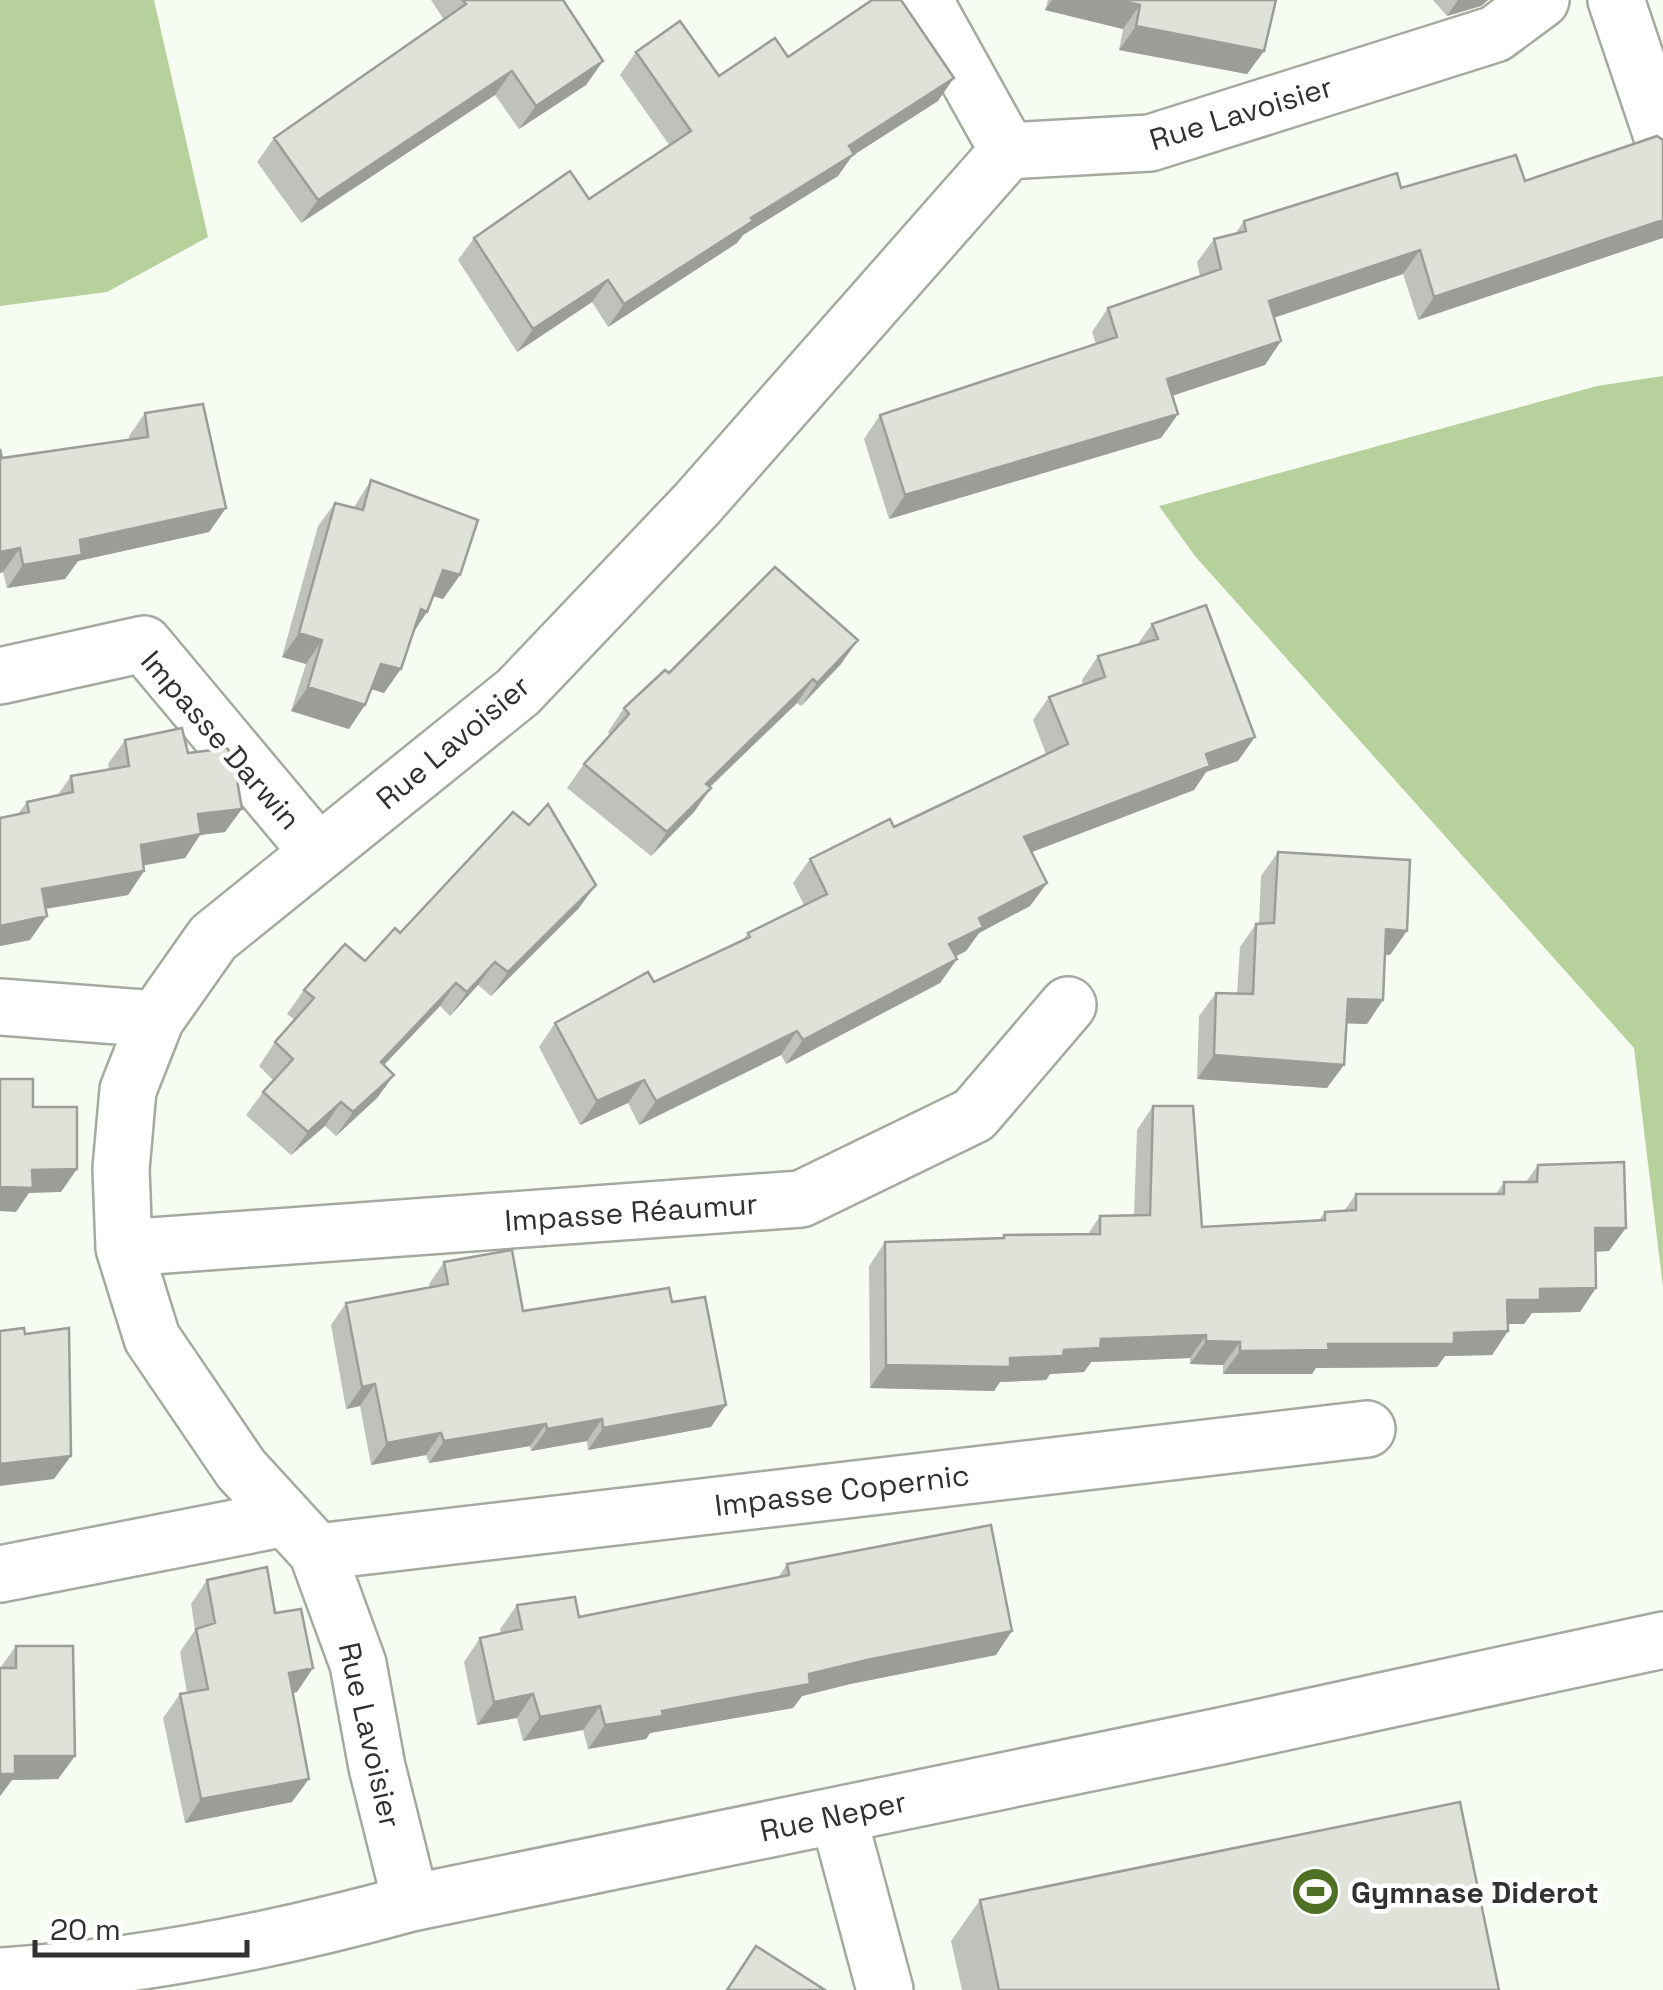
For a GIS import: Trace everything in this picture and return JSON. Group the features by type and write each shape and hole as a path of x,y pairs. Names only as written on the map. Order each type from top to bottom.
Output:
{"street":[{"path":"924,0 1008,151"},
{"name":"Rue Lavoisier","path":"412,1903 377,1767 358,1664 302,1535 242,1469 152,1338 124,1248 121,1169 128,1090 156,1018 213,938 518,692 696,504 1008,151 1150,144 1494,34 1541,0"},
{"path":"1616,0 1663,139"},
{"name":"Impasse Darwin","path":"0,676 144,644 318,852"},
{"name":"Impasse Réaumur","path":"124,1248 801,1200 974,1115 1068,1005"},
{"path":"0,1007 156,1018"},
{"name":"Impasse Copernic","path":"0,1574 302,1535 1367,1429"},
{"name":"Rue Neper","path":"0,1976 74,1972 303,1933 412,1903 1663,1640"},
{"path":"838,1815 884,1990"}],"green space":[{"path":"0,0 154,0 208,237 107,292 0,306"},
{"path":"1663,376 1663,1287 1634,1048 1195,556 1159,506 1597,386"}],"building":[{"path":"463,0 563,0 603,61 536,106 512,71 318,200 274,138 466,4"},
{"path":"872,0 901,0 954,78 849,146 854,154 624,304 608,280 533,329 474,238 570,171 589,199 691,131 636,52 680,21 719,76 775,38 788,57"},
{"path":"1118,0 1276,0 1264,51 1136,26 1140,5"},
{"path":"1657,136 1663,140 1663,220 1434,297 1420,250 1269,301 1281,341 1167,379 1178,414 905,495 880,415 1117,337 1108,308 1221,269 1214,239 1246,231 1244,221 1397,173 1401,188 1516,155 1525,181"},
{"path":"203,404 226,508 80,540 82,555 23,565 20,548 0,552 0,449 2,458 148,437 145,413"},
{"path":"371,480 478,520 460,575 443,570 427,612 421,609 401,669 381,664 365,705 308,687 322,640 299,633 335,503 363,510"},
{"path":"775,567 858,640 817,683 813,679 706,784 711,788 667,832 584,764 629,714 624,708 665,670 669,673"},
{"path":"1206,605 1255,737 1206,754 1210,766 1024,837 1047,883 979,918 983,927 949,944 957,959 803,1040 797,1031 656,1101 644,1080 597,1101 555,1023 648,972 654,982 750,937 748,933 827,894 810,859 890,819 894,827 1068,744 1049,697 1105,677 1098,656 1158,639 1152,624"},
{"path":"182,728 188,753 227,748 233,756 242,809 198,814 201,834 141,845 144,871 42,889 47,916 0,926 0,818 29,812 27,802 73,792 71,776 129,766 125,740"},
{"path":"548,804 596,885 508,972 495,962 467,992 456,983 381,1062 394,1075 353,1112 341,1102 308,1132 263,1092 293,1059 275,1042 314,998 304,990 345,944 365,961 395,928 400,933 513,812 529,825"},
{"path":"1278,852 1410,860 1407,931 1386,929 1383,1000 1348,999 1344,1065 1214,1055 1216,993 1253,994 1256,924 1274,923"},
{"path":"0,1079 33,1079 33,1107 77,1107 77,1169 32,1170 33,1188 0,1187"},
{"path":"1153,1106 1193,1106 1202,1227 1325,1220 1325,1212 1356,1210 1356,1194 1504,1194 1504,1182 1537,1182 1538,1165 1624,1162 1626,1228 1595,1228 1596,1288 1540,1289 1540,1300 1507,1300 1508,1331 1454,1333 1454,1344 1328,1344 1329,1350 1240,1351 1240,1342 1206,1341 1206,1335 1101,1339 1100,1348 1064,1350 1063,1356 1010,1358 1010,1367 886,1365 885,1242 1100,1234 1100,1216 1150,1215"},
{"path":"512,1250 523,1311 669,1288 672,1302 705,1297 726,1405 603,1428 602,1419 444,1441 441,1433 387,1443 375,1384 362,1387 346,1303 448,1284 444,1262"},
{"path":"24,1328 25,1334 69,1328 71,1456 0,1464 0,1331"},
{"path":"991,1525 1012,1631 809,1674 810,1684 605,1725 600,1706 540,1717 533,1694 494,1702 480,1638 522,1629 517,1605 575,1597 579,1617 789,1575 787,1564"},
{"path":"267,1567 275,1613 301,1609 313,1668 289,1673 309,1779 201,1799 180,1694 208,1689 196,1629 215,1623 207,1580"},
{"path":"16,1646 73,1646 75,1756 15,1756 15,1774 0,1774 0,1668 16,1668"},
{"name":"Gymnase Diderot","path":"1460,1802 1499,1990 999,1990 980,1900"},
{"path":"756,1946 825,1990 727,1990"}],"place":[{"name":"Gymnase Diderot","path":"1316,1892"}]}
